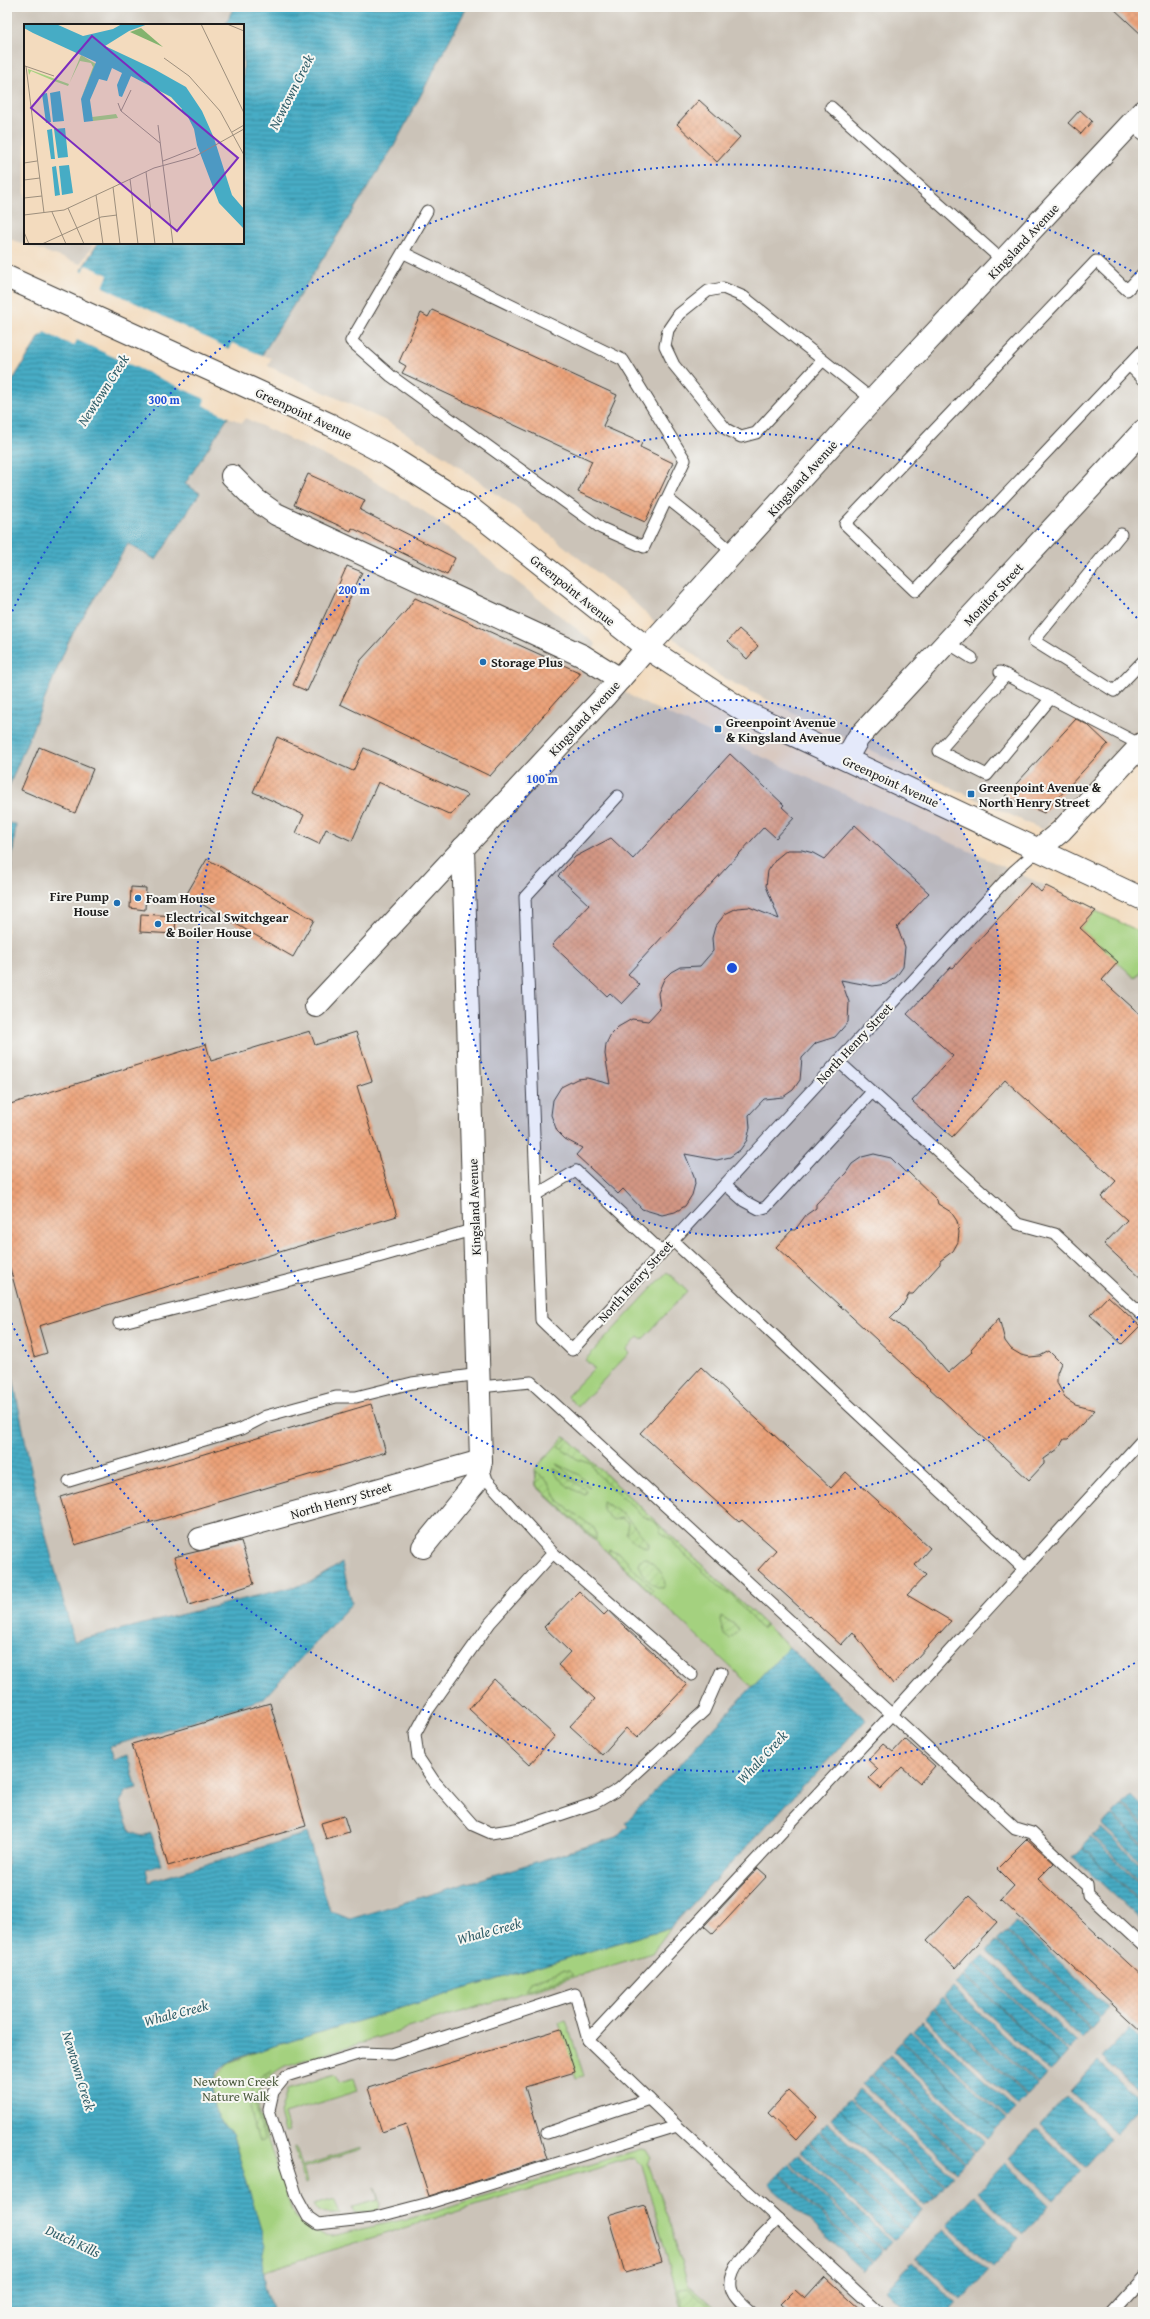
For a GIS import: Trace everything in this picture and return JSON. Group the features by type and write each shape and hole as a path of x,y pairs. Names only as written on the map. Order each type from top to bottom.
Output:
{"main road":[{"name":"Kingsland Avenue","path":"316,1006 620,679 873,400 1139,123"},
{"name":"Greenpoint Avenue","path":"7,277 359,439 441,488 504,534 647,648 740,709 1143,899"},
{"name":"Monitor Street","path":"846,759 858,738 948,643 1143,431"},
{"path":"232,476 256,500 276,514 583,656 620,679"},
{"name":"North Henry Street","path":"1038,850 1061,831 1142,744"},
{"name":"Kingsland Avenue","path":"423,1547 476,1482 481,1461 480,1381 464,848"},
{"name":"North Henry Street","path":"200,1539 481,1461"}],"lane":[{"path":"831,107 1004,262"},
{"path":"404,253 623,360 685,460 668,499 644,547 601,528 391,376 351,341 404,253 427,211"},
{"path":"1143,273 1127,290 1096,262 845,524 915,591 1143,350"},
{"path":"823,360 756,433 741,437 726,428 721,423 674,365 665,346 668,330 679,314 708,291 723,288 744,297 823,360 873,400"},
{"path":"1129,366 1143,378"},
{"path":"668,499 733,553"},
{"path":"1121,534 1034,641 1114,691 1143,661"},
{"path":"948,643 972,658"},
{"path":"1051,698 988,775 939,751 1002,674 1051,698 1142,744"},
{"path":"618,796 525,897 537,1194 576,1170 662,1252"},
{"name":"North Henry Street","path":"537,1194 541,1320 572,1350 1013,872 1038,850"},
{"path":"838,1061 1018,1224 1055,1234 1143,1316"},
{"path":"725,1184 753,1207 759,1209 766,1206 872,1092"},
{"path":"119,1323 354,1264 475,1229"},
{"path":"673,1240 1023,1568"},
{"path":"69,1480 241,1429 266,1416 336,1397 356,1397 412,1383 480,1381 530,1382 1015,1828 1032,1833 1087,1885 1088,1895 1143,1946"},
{"path":"588,2040 892,1714 1023,1568 1143,1439"},
{"path":"481,1461 487,1480 553,1553 692,1675"},
{"path":"553,1553 490,1623 428,1710 415,1734 418,1757 434,1781 474,1825 491,1833 521,1828 595,1803 620,1789 704,1711 721,1672"},
{"path":"678,2126 429,2203 372,2218 318,2224 308,2216 297,2197 269,2110 273,2092 286,2076 361,2054 392,2054 575,1994 588,2040 649,2099 879,2312"},
{"path":"546,2132 649,2099"},
{"path":"750,2312 732,2292 730,2280 734,2267 778,2219"},
{"path":"1112,2312 1143,2278"}],"shaded area":[{"path":"7,7 234,7 226,24 24,24 24,244 94,244 80,264 7,238"},
{"path":"467,7 1143,7 1143,723 1043,830 855,743 721,677 660,627 633,601 517,509 447,458 388,422 268,366 271,358 262,355 394,146"},
{"path":"229,417 242,423 245,418 355,470 422,510 457,535 596,644 586,665 637,700 1046,886 1143,933 1143,2300 1132,2312 273,2312 212,2082 671,1927 778,1659 626,1823 628,1826 617,1837 350,1919 330,1911 307,1833 149,1882 146,1869 161,1864 141,1836 130,1832 120,1802 127,1791 137,1788 126,1755 113,1760 109,1747 263,1699 352,1602 342,1564 309,1583 74,1642 39,1510 7,1348 7,904 16,825 7,823 7,791 70,638 128,544 156,560 200,494 185,485"}],"green space":[{"path":"1096,911 1143,933 1143,968 1135,978 1080,928"},
{"path":"667,1272 687,1291 642,1340 638,1337 626,1350 629,1353 578,1407 567,1396 594,1368 585,1360"},
{"path":"565,1436 789,1647 752,1687 536,1486 535,1469"},
{"path":"567,1438 766,1625 761,1629 731,1594 721,1588 673,1544 672,1540 660,1532 660,1529 656,1523 643,1516 596,1473 592,1464 577,1459 559,1446"},
{"path":"557,1464 580,1475 590,1487 575,1480"},
{"path":"554,1468 586,1490 585,1494 580,1493 561,1481"},
{"path":"536,1471 547,1480 559,1502 594,1528 596,1540 536,1485"},
{"path":"602,1501 624,1515 649,1543 649,1547 647,1548 636,1543 626,1534 628,1523 621,1518 613,1520 603,1510"},
{"path":"609,1550 618,1553 624,1558 653,1590 651,1592 608,1552"},
{"path":"645,1558 661,1572 665,1585 663,1588 655,1586 651,1583 642,1572 638,1564 640,1560"},
{"path":"721,1616 736,1625 738,1630 730,1639 724,1635 720,1620"},
{"name":"Newtown Creek Nature Walk","path":"671,1927 652,1953 285,2066 271,2075 263,2085 259,2098 259,2114 293,2214 310,2229 331,2236 428,2214 641,2149 646,2150 651,2158 648,2164 670,2224 688,2285 718,2312 682,2312 642,2165 634,2157 261,2272 261,2258 265,2246 232,2133 221,2122 215,2110 214,2104 212,2082 228,2063 268,2048"},
{"path":"563,1970 569,1971 573,1975 525,1990 530,1982"},
{"path":"566,2020 584,2076 576,2078 559,2023"},
{"path":"272,2070 260,2088 257,2096 257,2111 265,2140 259,2142 251,2112 252,2092 256,2083 262,2076"},
{"path":"336,2074 339,2082 354,2078 358,2091 284,2114 289,2131 285,2132 280,2114 287,2089"},
{"path":"296,2147 302,2166 361,2148 361,2150 303,2168 307,2183 305,2184 294,2148"},
{"path":"375,2188 380,2202 379,2209 372,2213 355,2213 353,2207 378,2200"},
{"path":"335,2199 340,2214 321,2213 315,2209 313,2205"},
{"path":"688,2288 712,2310 712,2312 684,2312 678,2289"}],"water":[{"name":"Newtown Creek","path":"234,7 467,7 394,146 262,355 231,413 185,484 200,493 156,560 128,544 70,638 7,791 7,385 9,386 97,244 244,244 244,24 226,24"},
{"path":"7,823 16,824 7,904"},
{"path":"7,1348 39,1510 74,1641 309,1583 342,1563 352,1603 263,1699 109,1747 113,1760 127,1755 137,1788 127,1791 120,1802 130,1832 141,1836 151,1833 161,1864 146,1869 149,1882 307,1833 330,1911 350,1919 617,1837 628,1826 625,1823 789,1647 866,1720 671,1927 242,2056 228,2063 220,2070 214,2078 212,2088 214,2108 219,2118 232,2133 266,2246 263,2271 273,2312 7,2312"},
{"path":"1131,1795 1143,1807 1143,1823 1122,1804"},
{"path":"1121,1805 1143,1825 1143,1843 1112,1814"},
{"path":"1111,1815 1143,1845 1143,1863 1102,1825"},
{"path":"1101,1828 1143,1866 1143,1883 1093,1836"},
{"path":"1091,1837 1143,1885 1143,1903 1082,1847"},
{"path":"1082,1848 1143,1905 1143,1922 1073,1857"},
{"path":"1016,1921 1109,2008 1101,2017 1007,1930"},
{"path":"1006,1931 1100,2018 1091,2028 997,1940"},
{"path":"996,1941 1090,2029 1082,2038 987,1951"},
{"path":"983,1955 1077,2042 1069,2050 975,1963"},
{"path":"974,1964 1068,2052 1059,2062 965,1974"},
{"path":"964,1975 1058,2062 1050,2072 955,1984"},
{"path":"952,1988 1046,2075 1038,2084 944,1997"},
{"path":"942,1998 1037,2085 1028,2095 933,2007"},
{"path":"932,2008 1027,2096 1018,2105 924,2018"},
{"path":"921,2021 1015,2109 1007,2117 913,2030"},
{"path":"1129,2029 1143,2042 1143,2096 1102,2058"},
{"path":"911,2031 1006,2119 996,2129 902,2041"},
{"path":"901,2042 996,2129 987,2139 893,2051"},
{"path":"890,2055 984,2142 976,2151 882,2063"},
{"path":"1098,2062 1143,2104 1116,2133 1071,2091"},
{"path":"881,2064 975,2152 966,2162 872,2074"},
{"path":"871,2075 965,2163 956,2172 862,2084"},
{"path":"859,2089 953,2176 945,2185 851,2098"},
{"path":"1067,2096 1111,2138 1085,2167 1040,2125"},
{"path":"849,2099 944,2186 935,2196 840,2109"},
{"path":"840,2109 934,2197 925,2206 831,2119"},
{"path":"828,2123 922,2210 914,2219 820,2131"},
{"path":"1036,2129 1081,2171 1054,2200 1009,2158"},
{"path":"819,2132 913,2220 904,2230 810,2142"},
{"path":"809,2143 903,2231 894,2240 800,2152"},
{"path":"798,2154 891,2241 883,2250 790,2163"},
{"path":"1005,2163 1049,2205 1023,2234 978,2192"},
{"path":"788,2164 882,2251 873,2261 779,2173"},
{"path":"778,2174 872,2262 864,2271 769,2184"},
{"path":"974,2196 1019,2238 992,2267 947,2225"},
{"path":"943,2229 988,2271 961,2300 916,2258"},
{"path":"913,2262 957,2304 950,2312 908,2312 886,2291"}],"pier":[{"path":"86,265 108,275 103,287 229,349 232,343 264,356 230,418 203,405 205,399 77,340 74,346 44,332 42,336 39,334 79,270 83,272"}],"building":[{"path":"1112,7 1143,7 1143,36"},
{"path":"699,100 740,137 717,162 677,124"},
{"path":"1080,110 1092,121 1081,134 1068,123"},
{"path":"432,310 617,395 603,426 642,443 640,447 673,463 645,522 578,492 592,461 402,373 406,366 399,362 421,313 428,317"},
{"path":"308,474 365,500 360,510 455,558 447,575 352,528 351,531 294,505"},
{"path":"347,566 362,572 307,691 293,685"},
{"path":"415,598 581,673 490,776 340,704 361,660 406,611"},
{"path":"739,629 758,646 747,659 728,641"},
{"path":"1076,719 1088,725 1108,744 1044,813 1005,796"},
{"path":"277,737 353,771 364,748 468,795 451,815 378,782 352,841 326,829 319,844 296,833 304,815 253,792"},
{"path":"39,747 93,769 75,813 21,790"},
{"path":"730,754 784,805 782,807 794,818 776,838 764,827 628,974 640,985 622,1004 610,993 607,996 552,945 589,905 558,876 575,857 611,838 633,859"},
{"path":"855,825 929,893 897,927 905,947 903,967 896,977 886,984 873,986 841,980 849,1002 848,1022 835,1037 816,1043 802,1058 800,1080 793,1090 783,1097 764,1099 749,1115 750,1128 747,1140 740,1150 730,1157 717,1160 685,1154 694,1176 695,1184 692,1195 685,1206 675,1212 662,1215 642,1209 623,1189 618,1194 576,1155 582,1148 565,1139 557,1131 551,1115 553,1100 561,1087 577,1079 587,1078 610,1084 605,1054 606,1044 611,1034 618,1027 632,1019 648,1021 660,1008 658,993 664,979 671,972 680,967 700,966 713,951 712,938 715,927 725,914 737,908 749,907 779,919 766,886 768,871 776,859 787,850 802,850 813,853 824,859"},
{"path":"207,859 314,920 293,957 186,895"},
{"path":"1031,883 1041,892 1046,886 1096,911 1080,928 1118,962 1102,980 1143,1017 1143,1280 1104,1244 1127,1220 1101,1197 1116,1181 1005,1080 952,1137 912,1101 953,1056 907,1014 951,967 953,968"},
{"name":"Foam House","path":"131,887 146,888 145,910 130,908"},
{"name":"Electrical Switchgear & Boiler House","path":"141,914 176,916 175,934 140,932"},
{"path":"310,1031 315,1045 356,1032 372,1081 357,1086 397,1216 39,1326 47,1353 34,1357 7,1257 7,1105 206,1044 211,1061"},
{"path":"874,1154 891,1158 905,1172 908,1172 937,1200 938,1204 951,1212 957,1221 959,1232 958,1242 953,1251 940,1261 940,1264 913,1294 909,1294 903,1305 890,1318 920,1341 948,1373 972,1352 971,1349 999,1318 1005,1341 1011,1349 1021,1355 1030,1357 1040,1356 1049,1351 1061,1363 1057,1373 1057,1383 1066,1399 1075,1405 1095,1410 1068,1439 1064,1439 1058,1449 1044,1459 1044,1464 1029,1480 776,1247 792,1230 795,1230 806,1215 816,1208 816,1204 846,1173 852,1164 862,1157"},
{"path":"1108,1296 1140,1326 1122,1344 1090,1315"},
{"path":"701,1367 831,1488 846,1472 930,1548 915,1565 926,1575 907,1595 951,1621 893,1684 853,1632 841,1645 758,1570 776,1550 742,1520 739,1522 640,1433"},
{"path":"371,1404 386,1452 75,1545 60,1497"},
{"path":"241,1541 254,1584 189,1605 174,1557"},
{"path":"579,1591 604,1615 608,1611 687,1685 637,1738 626,1728 602,1755 570,1726 595,1699 558,1665 570,1652 544,1627"},
{"path":"494,1679 555,1736 529,1765 469,1709"},
{"path":"270,1703 306,1826 168,1866 132,1744"},
{"path":"905,1739 935,1766 920,1783 902,1767 881,1789 869,1778 878,1769 868,1760 883,1744 893,1752"},
{"path":"344,1816 349,1832 326,1839 321,1823"},
{"path":"1027,1839 1054,1863 1038,1879 1143,1977 1143,2032 1001,1900 1014,1886 997,1869"},
{"path":"758,1868 767,1876 713,1934 704,1926"},
{"path":"969,1896 997,1922 955,1968 927,1941"},
{"path":"561,2029 575,2072 525,2087 547,2159 429,2196 406,2124 382,2132 368,2088"},
{"path":"789,2090 817,2117 796,2140 768,2113"},
{"path":"645,2205 662,2262 625,2273 608,2216"},
{"path":"825,2277 863,2312 790,2312 781,2304 795,2290 805,2299"}],"place":[{"name":"Storage Plus","path":"483,662"},
{"name":"Greenpoint Avenue & Kingsland Avenue","path":"718,729"},
{"name":"Greenpoint Avenue & North Henry Street","path":"971,794"},
{"name":"Foam House","path":"138,898"},
{"name":"Fire Pump House","path":"117,903"},
{"name":"Electrical Switchgear & Boiler House","path":"158,924"}],"water label":[{"name":"Whale Creek","path":"762,1757"},
{"name":"Whale Creek","path":"489,1931"},
{"name":"Whale Creek","path":"176,2013"},
{"name":"Dutch Kills","path":"73,2241"}]}
